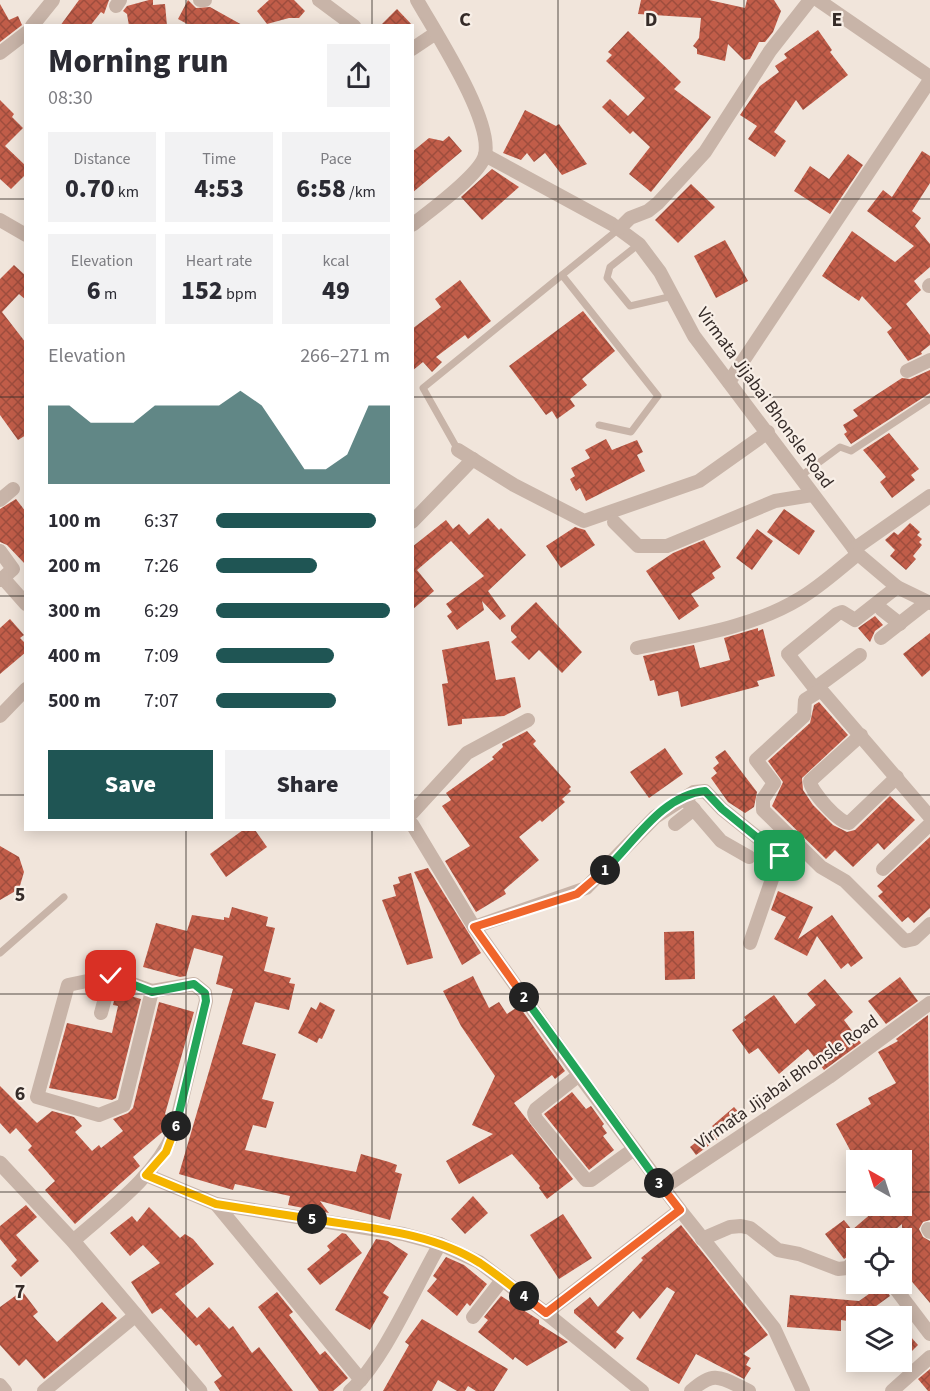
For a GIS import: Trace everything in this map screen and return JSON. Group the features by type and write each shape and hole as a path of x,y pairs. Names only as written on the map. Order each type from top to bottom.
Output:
{"street":[{"path":"34,24 53,0"},
{"path":"200,0 206,0"},
{"path":"318,0 351,24"},
{"path":"414,223 470,177 485,155 484,126 417,0"},
{"path":"620,228 630,218 648,211 658,203 705,152 759,67 810,0"},
{"path":"729,382 930,79 818,0"},
{"path":"414,48 436,33"},
{"path":"0,53 24,35"},
{"name":"Virmata Jijabai Bhonsle Road","path":"485,155 620,228 639,244 660,272 694,336 768,432 798,478 856,552 877,573 897,587 929,603"},
{"path":"0,220 24,234"},
{"path":"907,371 930,360"},
{"path":"458,450 514,485 584,521 699,480 768,432"},
{"path":"414,520 473,459"},
{"path":"0,500 14,489"},
{"path":"614,522 638,546 667,546 775,501 812,495"},
{"path":"637,648 714,631 780,610 801,598 856,552 930,496"},
{"path":"0,551 13,569 2,579 24,602"},
{"path":"860,655 818,686 813,686 788,654 837,614 842,612 855,620 897,587"},
{"path":"881,638 929,603"},
{"path":"881,609 900,624"},
{"path":"930,817 821,690 805,700 804,716 756,760 774,783 761,805 821,867 845,881 905,941 914,939 930,924"},
{"path":"0,716 24,691"},
{"path":"414,811 467,753 528,720"},
{"path":"861,735 810,781 811,789 842,821 849,823 897,777"},
{"path":"474,927 586,888 655,818 694,792 705,791 722,809 784,859 750,943"},
{"path":"684,798 721,841 749,857"},
{"path":"675,824 694,809"},
{"path":"883,869 930,824"},
{"path":"414,827 474,927 579,1075 702,1239 774,1328 803,1391"},
{"path":"101,1013 111,976"},
{"path":"73,1241 146,1175 166,1152 174,1132 206,1001 205,993 194,984 152,992 111,976 68,985 36,1097 99,1115 124,1105 152,992"},
{"name":"Virmata Jijabai Bhonsle Road","path":"663,1188 829,1077 930,1003"},
{"path":"579,1075 536,1108 534,1113 536,1119 586,1180 591,1180 634,1149"},
{"path":"0,1163 73,1241 200,1391"},
{"path":"146,1175 216,1204 403,1234 440,1244 479,1262 642,1391"},
{"path":"216,1204 361,1380"},
{"path":"546,1313 680,1210"},
{"path":"702,1239 730,1227 741,1226 750,1228 778,1250 799,1254 838,1269 846,1268"},
{"path":"350,1391 361,1380 385,1344 440,1244"},
{"path":"473,1317 502,1280"},
{"path":"900,1294 930,1334"},
{"path":"44,1391 136,1315"},
{"path":"892,1391 930,1357"},
{"path":"691,1391 705,1378 714,1376 748,1391"},
{"path":"0,1385 5,1391"}],"lane":[{"path":"458,450 423,388 620,228"},
{"path":"639,244 610,267 607,278 630,306 673,296"},
{"path":"562,275 658,396 631,432 599,425"},
{"path":"798,478 840,447 851,451 930,399"},
{"path":"0,953 64,897"}],"building":[{"path":"79,0 109,0 104,14 101,12 92,24 61,24"},
{"path":"149,0 153,0 153,5 165,4 167,24 129,24 127,14 123,11 127,6"},
{"path":"188,0 196,8 210,7 240,24 187,24 178,19"},
{"path":"269,0 294,0 305,11 299,18 289,18 267,24 257,11"},
{"path":"641,0 709,0 745,8 747,0 774,0 781,11 773,32 765,42 759,42 750,59 744,60 728,44 725,61 697,54 697,49 693,46 699,38 701,18 638,14"},
{"path":"0,4 9,20 18,16 22,25 0,42"},
{"path":"397,9 411,24 382,24"},
{"path":"818,30 832,50 830,52 848,75 803,110 796,100 774,132 786,141 775,157 748,139 757,126 740,115 760,86 779,72 775,66 787,58 784,54"},
{"path":"628,31 681,82 674,89 711,117 651,192 629,174 650,147 633,131 630,134 602,107 610,99 628,116 645,98 606,61 612,55 608,52"},
{"path":"0,100 14,114 12,117 23,128 5,146 24,164 24,176 11,189 0,179"},
{"path":"525,110 556,126 559,124 587,164 562,175 545,153 534,162 527,153 521,160 503,153"},
{"path":"449,136 462,151 414,191 414,150 429,138 443,141"},
{"path":"922,151 930,156 930,183 912,211 921,218 915,226 930,244 930,267 914,281 921,290 906,304 930,335 930,345 921,352 922,354 908,361 887,332 892,328 862,296 859,301 822,276 852,231 895,262 914,246 867,211 883,190 892,197"},
{"path":"848,154 863,165 830,214 794,191 810,166 829,179"},
{"path":"492,169 519,187 482,220 461,197"},
{"path":"691,184 715,207 678,243 655,220"},
{"path":"725,240 748,281 716,298 694,256"},
{"path":"14,265 24,274 24,298 19,294 2,312 24,340 24,436 18,440 0,415 0,279"},
{"path":"460,280 491,321 468,339 465,335 436,357 442,362 432,372 423,362 414,369 414,327 441,307 435,299"},
{"path":"583,311 615,351 582,379 587,385 570,399 575,406 557,419 552,411 546,415 509,366"},
{"path":"930,370 930,393 851,444 844,434 847,432 843,425 858,416 853,410 902,378 910,379"},
{"path":"889,433 919,469 911,475 915,480 892,498 880,482 886,477 863,450"},
{"path":"606,439 612,450 637,440 643,452 637,455 645,471 586,501 580,488 576,491 570,479 575,476 571,468 590,458 585,450"},
{"path":"16,499 24,509 24,563 7,545 0,542 0,509"},
{"path":"784,509 815,531 799,555 767,532"},
{"path":"488,518 499,530 501,528 526,555 488,591 506,616 500,620 482,601 484,610 457,630 447,616 452,612 446,604 484,576 451,541 417,570 434,591 414,608 414,545 446,520 453,529 459,524 469,535"},
{"path":"910,523 920,532 917,535 922,539 919,542 922,545 913,556 916,559 906,570 890,556 895,550 885,540 894,532 898,535"},
{"path":"575,527 585,530 595,545 561,568 546,546"},
{"path":"757,529 773,541 752,570 736,558"},
{"path":"704,540 721,567 712,573 715,578 691,594 699,606 679,620 646,571 673,553"},
{"path":"536,602 582,652 562,673 539,650 529,660 511,642 517,637 511,631 511,626"},
{"path":"875,616 883,625 875,631 870,642 858,628"},
{"path":"10,619 24,635 20,638 24,642 24,654 0,674 0,628"},
{"path":"758,628 758,631 763,629 775,676 757,681 759,686 681,707 678,691 658,696 654,680 650,681 643,656 694,645 700,668 730,660 724,638"},
{"path":"930,633 930,670 922,677 903,654"},
{"path":"489,641 496,680 515,677 521,707 504,716 462,719 462,724 448,726 442,684 448,683 442,650"},
{"path":"819,702 848,735 802,778 803,790 813,805 833,825 847,832 855,830 890,796 915,820 884,850 878,843 853,867 835,850 826,859 772,806 783,782 768,761 810,723 814,705"},
{"path":"527,731 536,741 533,744 571,787 569,789 571,791 562,799 565,802 542,822 540,820 519,837 539,860 504,890 506,894 476,912 445,861 470,846 442,806 451,800 446,793 494,759 492,757 503,747 502,744"},
{"path":"665,748 683,774 649,798 630,772"},
{"path":"725,750 757,792 754,807 745,813 728,802 711,778 717,773 713,768 719,763 715,757"},
{"path":"242,831 256,831 267,847 226,877 210,854"},
{"path":"930,837 930,908 914,923 908,917 902,922 878,896 883,892 877,886"},
{"path":"0,846 19,857 24,872 19,889 0,900"},
{"path":"428,868 481,953 462,965 414,872"},
{"path":"411,873 433,958 407,965 382,900 396,896 393,885 400,883 398,877"},
{"path":"778,891 813,907 798,939 832,915 863,958 851,967 848,963 841,969 817,936 807,956 774,939 786,917 771,910"},
{"path":"232,907 268,917 266,926 275,928 264,971 291,978 289,983 295,984 289,1010 255,1002 242,1044 276,1054 262,1099 274,1102 266,1128 253,1125 245,1150 356,1172 361,1154 397,1165 395,1172 402,1174 390,1220 320,1201 329,1213 288,1205 290,1196 235,1184 233,1190 179,1174 233,989 216,984 223,956 194,948 186,976 180,977 143,967 156,923 187,931 192,915 224,920 224,917 229,918"},
{"path":"694,931 695,979 665,980 664,932"},
{"path":"473,976 489,1008 499,1002 507,1014 519,1006 565,1071 555,1079 552,1075 514,1103 573,1179 547,1199 539,1188 540,1186 512,1154 459,1184 446,1161 493,1134 472,1125 495,1076 461,1026 443,991"},
{"path":"900,977 918,1001 886,1024 868,1001"},
{"path":"825,979 853,1012 844,1020 861,1043 824,1070 808,1049 779,1074 758,1048 749,1054 732,1030 746,1020 744,1017 774,995 795,1024 816,1005 807,994"},
{"path":"116,992 141,999 116,1098 112,1100 49,1088 67,1023 112,1033 118,1006 113,1005"},
{"path":"159,1002 194,1012 165,1114 168,1117 166,1129 133,1157 140,1166 75,1224 45,1190 55,1181 28,1150 32,1146 16,1128 10,1134 0,1123 0,1086 37,1123 52,1111 74,1117 82,1126 75,1132 92,1151 99,1145 101,1148 123,1131 113,1119 128,1113 133,1108"},
{"path":"320,1002 335,1010 322,1039 319,1038 317,1043 298,1033 311,1007 316,1010"},
{"path":"928,1015 930,1220 923,1222 919,1229 923,1237 930,1241 930,1303 912,1282 912,1228 902,1228 902,1224 897,1228 854,1228 868,1216 912,1216 912,1150 850,1150 836,1124 871,1104 868,1098 896,1083 878,1052 898,1041 896,1039"},
{"path":"572,1092 586,1109 591,1106 604,1124 602,1126 607,1133 603,1136 614,1150 589,1170 544,1114"},
{"path":"734,1107 745,1119 696,1155 690,1147 714,1128 712,1126"},
{"path":"473,1196 488,1213 465,1234 451,1219"},
{"path":"26,1205 37,1217 16,1235 39,1261 21,1277 11,1266 17,1260 0,1239 0,1226"},
{"path":"149,1207 180,1238 185,1234 193,1239 214,1264 175,1294 197,1318 209,1307 229,1329 233,1326 252,1353 259,1347 293,1391 220,1391 214,1382 222,1376 199,1344 196,1346 161,1308 152,1314 131,1282 160,1263 143,1245 130,1256 110,1233 132,1216 137,1222"},
{"path":"563,1214 592,1258 559,1279 530,1235"},
{"path":"844,1220 850,1228 846,1228 846,1258 844,1259 825,1234"},
{"path":"681,1225 768,1335 743,1354 750,1358 746,1365 751,1368 744,1379 696,1354 679,1384 636,1359 675,1292 667,1287 640,1319 633,1311 616,1332 624,1338 615,1349 574,1313 574,1310 590,1297 598,1307 643,1260 641,1258"},
{"path":"342,1233 346,1234 362,1253 320,1285 307,1269 330,1250 327,1246"},
{"path":"376,1239 388,1241 408,1254 383,1293 389,1297 370,1330 335,1310"},
{"path":"446,1257 464,1265 487,1284 470,1306 467,1303 457,1316 427,1291 437,1279 433,1276"},
{"path":"22,1291 38,1312 33,1316 57,1342 102,1302 117,1318 44,1379 26,1359 19,1366 0,1345 0,1307"},
{"path":"277,1292 293,1312 289,1315 320,1355 325,1351 348,1378 333,1391 319,1391 258,1307"},
{"path":"869,1294 889,1294 890,1296 876,1306 846,1306 846,1321 841,1320 841,1331 787,1327 790,1295 859,1301"},
{"path":"501,1296 568,1342 527,1366 515,1357 513,1360 478,1332 488,1320 484,1317"},
{"path":"422,1319 508,1369 494,1391 476,1391 468,1386 465,1391 457,1391 438,1380 432,1391 383,1391 409,1345 405,1342"},
{"path":"912,1338 918,1345 912,1351"},
{"path":"930,1369 930,1391 928,1391 918,1379"}],"route":[{"path":"111,976 152,992 194,984 205,993 206,1001 174,1132 166,1152 146,1175 216,1204 403,1234 440,1244 479,1262 546,1313 680,1210 579,1075 474,927 505,915 577,894 614,862 663,811 694,792 705,791 722,809 780,856"}]}
